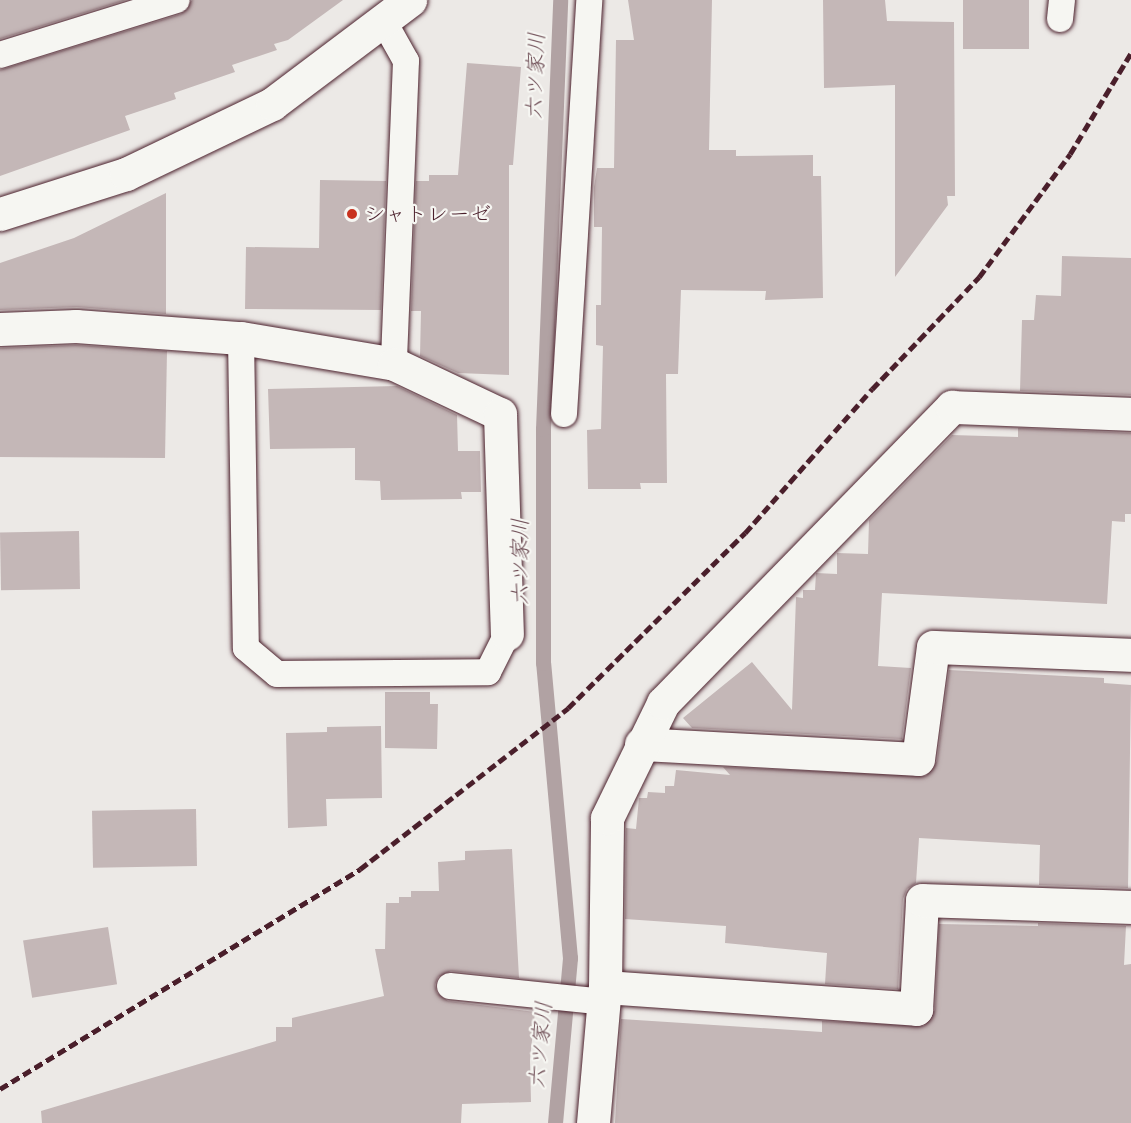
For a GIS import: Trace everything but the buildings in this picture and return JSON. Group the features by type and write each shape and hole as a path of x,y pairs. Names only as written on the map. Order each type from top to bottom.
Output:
{"street":[{"path":"0,214 126,174 272,104 410,0"},
{"path":"0,329 76,326 241,338 394,364 500,414 507,634"},
{"path":"593,1123 605,995 607,818 641,744 663,703 951,407 1131,414"},
{"path":"641,744 918,759 933,647 1131,656"},
{"path":"605,995 915,1009 922,900 1131,907"}],"lane":[{"path":"0,55 177,0"},
{"path":"564,414 589,0"},
{"path":"383,20 406,61 394,364"},
{"path":"241,338 246,648 277,674 488,672 507,634"},
{"path":"450,986 605,995"}],"waterway":[{"name":"六ツ家川","path":"555,1123 570,958 543,663 543,429 560,0"}],"railway":[{"path":"0,1089 360,869 568,708 745,533 872,389 979,277 1070,154 1131,53"}],"place":[{"name":"シャトレーゼ","path":"352,214"}]}
